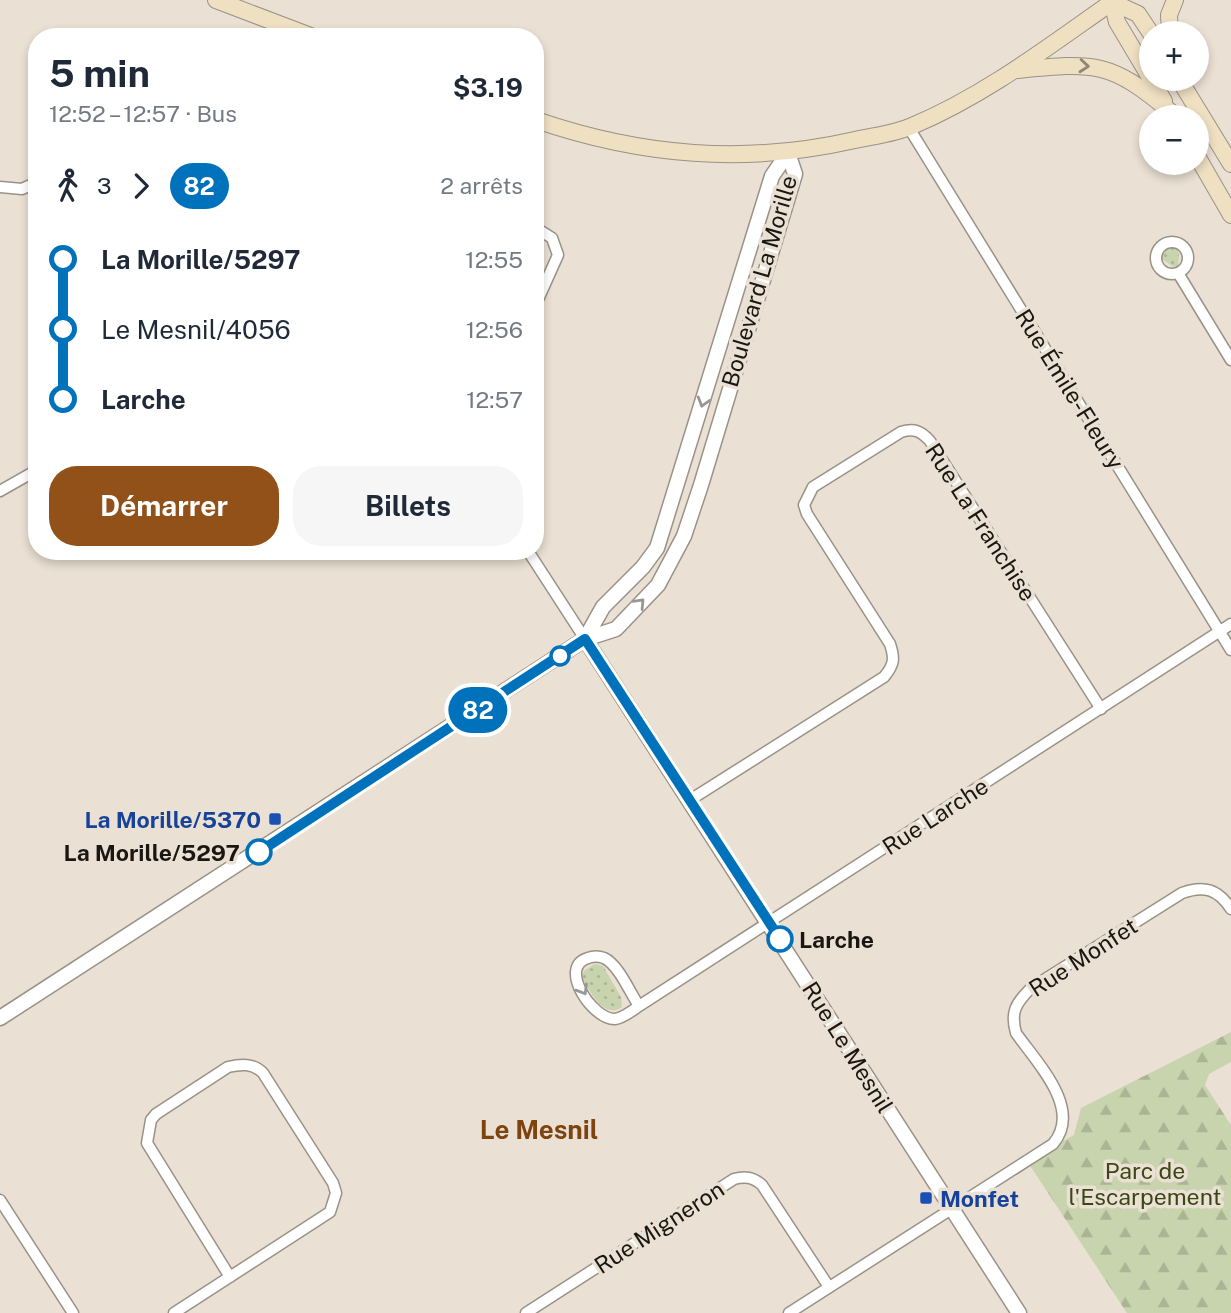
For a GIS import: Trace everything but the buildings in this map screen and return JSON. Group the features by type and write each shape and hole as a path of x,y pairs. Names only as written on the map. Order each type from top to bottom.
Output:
{"main road":[{"path":"216,0 289,28"},
{"path":"1169,21 1175,0"},
{"path":"1112,1 1138,14 1142,21"},
{"path":"544,123 629,147 685,153 788,153 909,128 970,98 1016,70 1112,1"},
{"path":"1112,1 1117,22 1167,105"},
{"path":"1016,70 1064,65 1102,69 1136,83 1161,105"},
{"path":"1187,91 1231,164"},
{"path":"1208,175 1231,215"}],"street":[{"name":"Rue Émile-Fleury","path":"909,128 1231,650"},
{"name":"Boulevard La Morille","path":"585,639 603,607 643,568 657,548 772,176 788,153"},
{"name":"Boulevard La Morille","path":"0,1018 585,639 616,629 658,585 684,536 795,174 788,153"},
{"path":"0,187 22,189 28,186"},
{"path":"544,233 552,238 558,255 544,286"},
{"path":"1178,273 1231,360"},
{"name":"Rue La Franchise","path":"690,800 884,677 892,667 894,657 890,644 807,514 804,505 813,487 910,429 919,431 930,441 1101,709"},
{"path":"0,491 28,475"},
{"path":"534,560 585,639"},
{"name":"Rue Larche","path":"639,1006 613,965 604,958 583,959 576,968 575,977 597,1012 607,1018 620,1018 639,1006 769,923 1101,709 1231,624"},
{"name":"Rue Le Mesnil","path":"585,639 1019,1313"},
{"name":"Rue Monfet","path":"789,1313 950,1207 1053,1144 1063,1133 1063,1107 1016,1033 1013,1020 1020,999 1031,988 1182,893 1198,887 1208,888 1231,909"},
{"path":"174,1313 230,1277 330,1212 336,1193 333,1183 263,1073 258,1068 240,1064 228,1067 156,1114 147,1132 147,1143 230,1277"},
{"name":"Rue Migneron","path":"526,1313 734,1179 743,1176 756,1179 762,1185 829,1287"},
{"path":"0,1200 73,1313"}],"green space":[{"path":"1166,247 1175,247 1179,253 1178,270 1162,259 1161,253"},
{"path":"595,964 603,966 621,997 622,1007 609,1010 603,1007 581,977 585,970"},
{"name":"Parc de l'Escarpement","path":"1231,1032 1231,1062 1209,1074 1205,1085 1231,1125 1231,1313 1127,1313 1027,1161 1074,1135 1081,1108"}],"bus line":[{"name":"82","path":"259,852 585,639 780,939"}],"place":[{"name":"La Morille/5370","path":"275,819"},
{"name":"La Morille/5297","path":"259,852"},
{"name":"Larche","path":"780,939"},
{"name":"Monfet","path":"926,1198"}],"district":[{"name":"Le Mesnil","path":"539,1129"}]}
